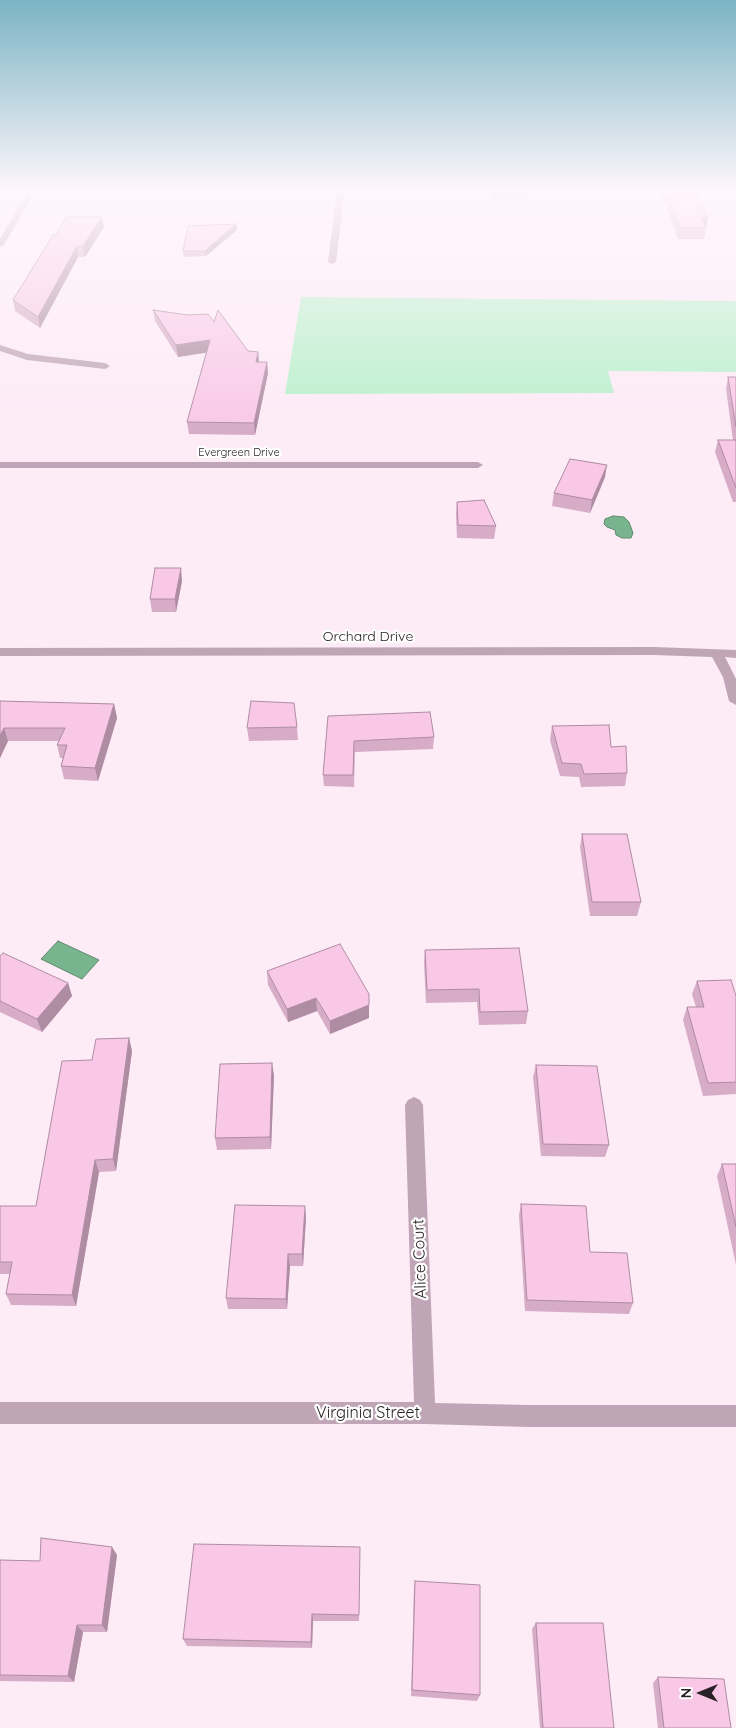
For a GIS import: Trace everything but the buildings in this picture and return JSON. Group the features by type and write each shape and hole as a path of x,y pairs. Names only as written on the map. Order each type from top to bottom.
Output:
{"street":[{"path":"0,348 28,357 105,366"},
{"name":"Evergreen Drive","path":"0,465 478,466"},
{"name":"Orchard Drive","path":"0,652 654,651 736,654"},
{"path":"716,653 729,677 736,701"},
{"name":"Alice Court","path":"414,1105 425,1413"},
{"name":"Virginia Street","path":"0,1413 425,1413 529,1416 736,1416"}],"shaded area":[{"path":"301,297 736,301 736,372 608,371 614,393 285,394"},
{"path":"613,516 624,517 629,522 633,533 631,538 622,538 616,535 615,530 604,524 605,519"},
{"path":"58,941 99,960 82,979 41,959"}]}
